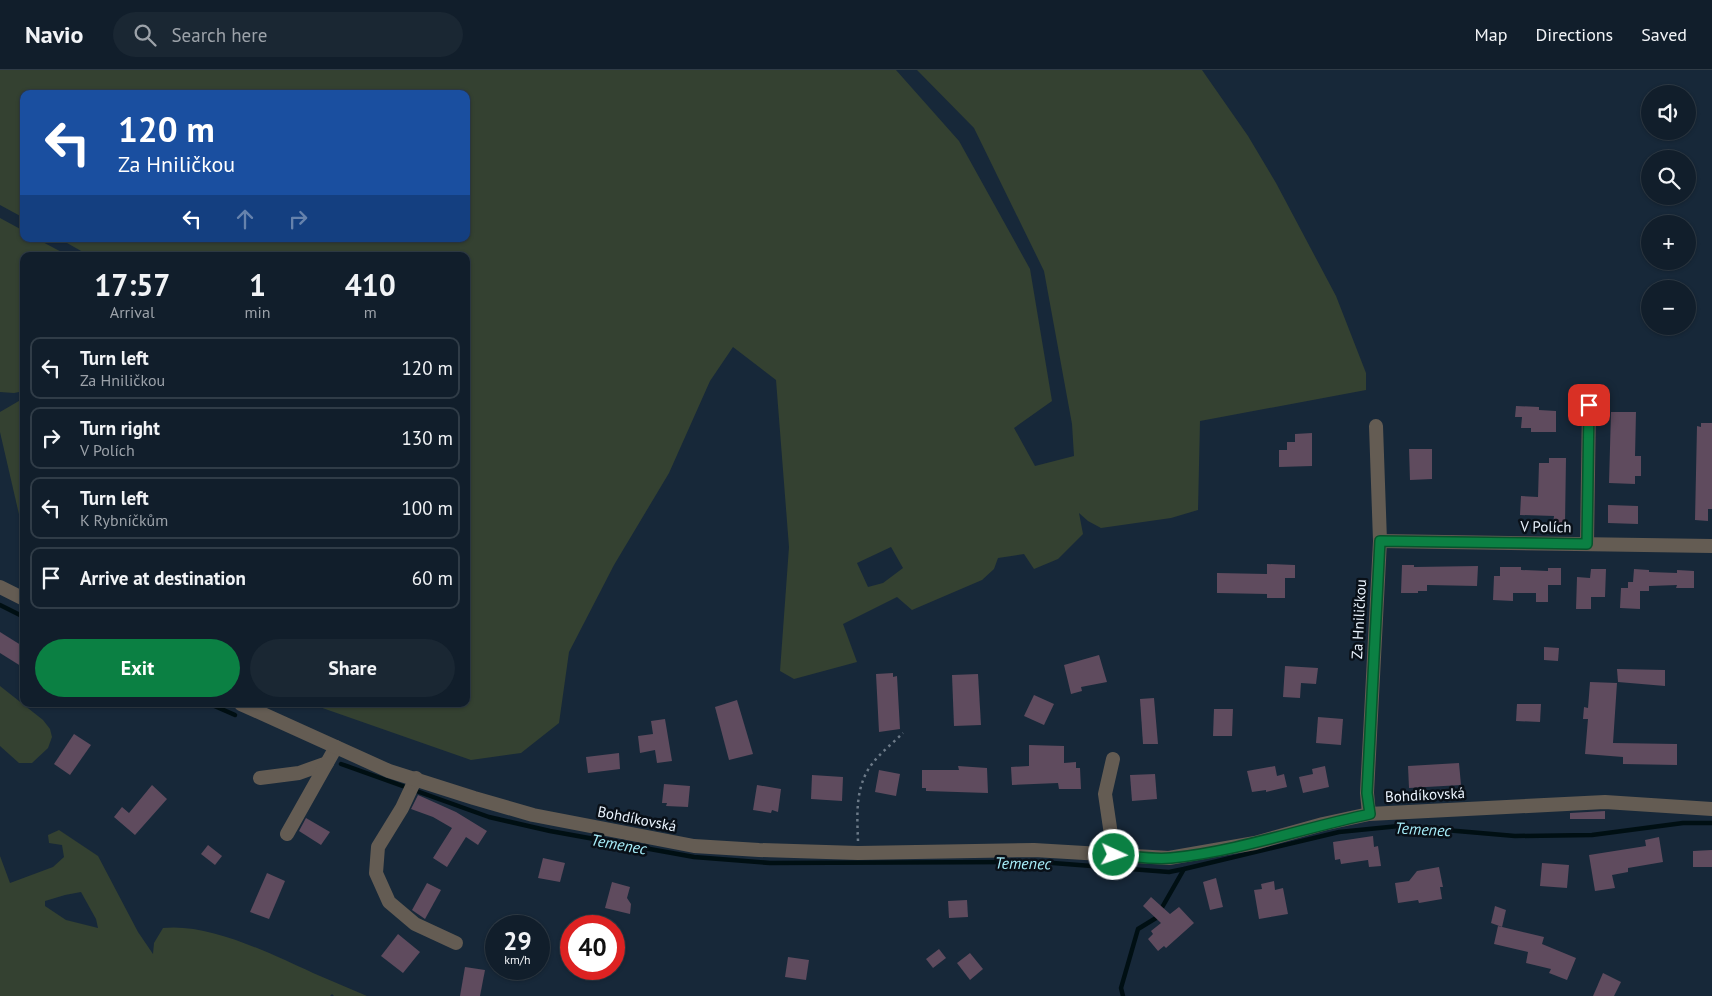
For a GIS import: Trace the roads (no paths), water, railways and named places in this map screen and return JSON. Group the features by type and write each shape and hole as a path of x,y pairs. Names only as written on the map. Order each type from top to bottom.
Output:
{"street":[{"path":"1587,544 1589,405"},
{"name":"Za Hniličkou","path":"1370,814 1367,793 1380,541 1376,426"},
{"name":"V Polích","path":"1380,541 1712,546"},
{"path":"0,587 20,597"},
{"name":"Bohdíkovská","path":"248,707 389,771 412,786 533,815 694,846 858,853 1034,850 1169,858 1255,843 1323,824 1370,814 1605,802 1712,809"},
{"path":"287,834 336,747"},
{"path":"1113,759 1105,794 1114,855"},
{"path":"260,778 299,773 327,763"},
{"path":"412,786 402,808 378,846 376,873 389,902 415,924 456,943"}],"waterway":[{"name":"Temenec","path":"0,605 20,615"},
{"name":"Temenec","path":"217,707 235,715"},
{"name":"Temenec","path":"341,764 489,817 550,831 694,857 770,863 1040,862 1169,872 1339,832 1399,826 1515,836 1592,835 1683,823 1712,823"},
{"path":"1123,996 1121,988 1138,929 1156,918 1184,869"}]}
